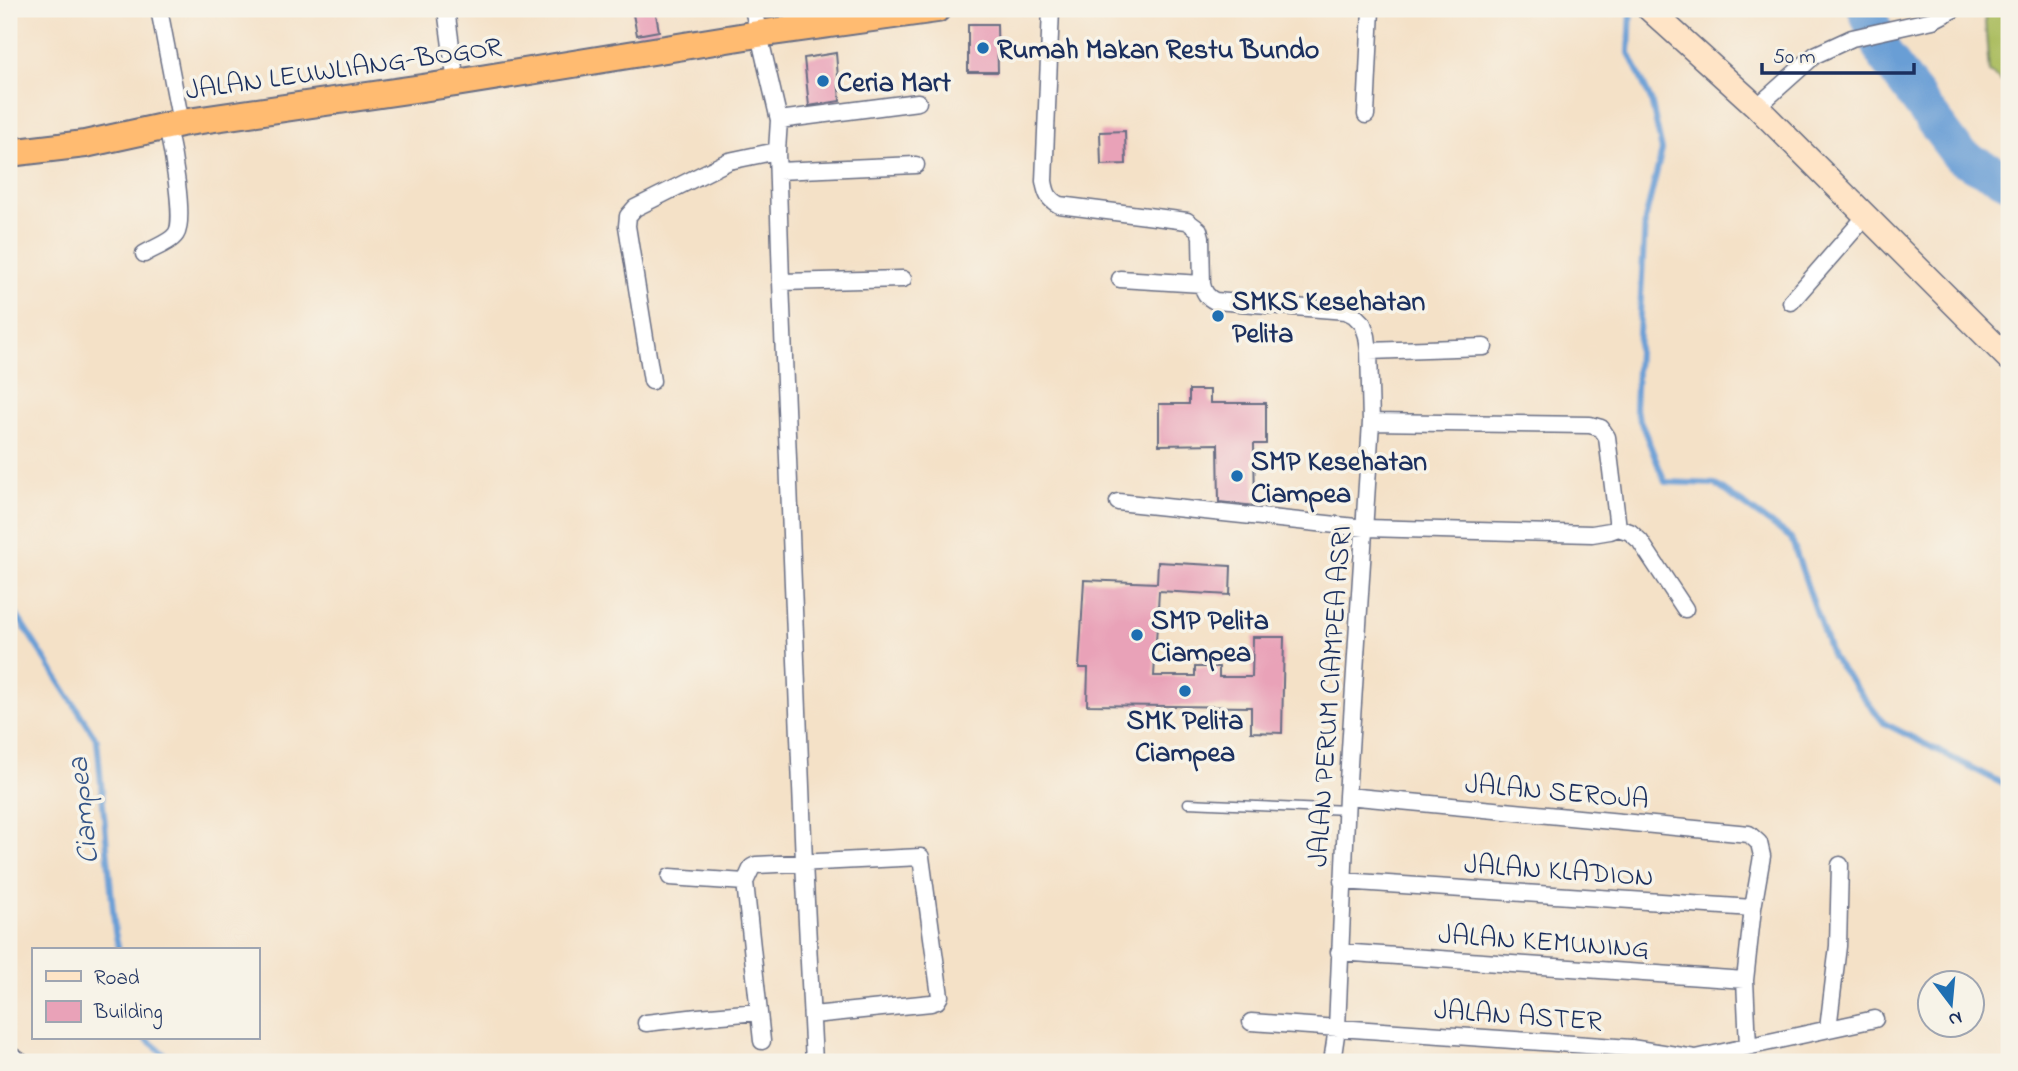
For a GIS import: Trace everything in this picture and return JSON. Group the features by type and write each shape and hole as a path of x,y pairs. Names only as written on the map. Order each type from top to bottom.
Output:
{"highway":[{"name":"JALAN LEUWLIANG-BOGOR","path":"9,153 85,144 174,124 937,9"}],"main road":[{"path":"1649,9 1757,107 2009,359"}],"street":[{"path":"144,254 176,234 180,224 174,124 159,9"},
{"path":"446,9 456,83"},
{"path":"753,9 779,120 777,151 781,282 814,1062"},
{"path":"1051,9 1044,181 1046,194 1059,205 1187,221 1199,230 1201,237 1202,284 1120,279"},
{"path":"1366,115 1371,9"},
{"path":"1757,107 1815,55 1852,38 1933,20 1954,9"},
{"path":"779,120 918,103"},
{"path":"652,381 627,226 628,216 635,208 715,167 736,159 777,151"},
{"path":"778,171 916,165"},
{"path":"1791,302 1866,216"},
{"path":"781,282 903,279"},
{"name":"JALAN PERUM CIAMPEA ASRI","path":"1202,284 1208,298 1215,301 1346,311 1363,324 1369,351 1371,422 1342,881 1337,1028 1332,1062"},
{"path":"1369,351 1483,347"},
{"path":"1371,422 1590,425 1601,428 1607,437 1618,528"},
{"path":"1118,502 1365,528 1592,534 1618,528 1630,532 1640,541 1685,609"},
{"name":"JALAN SEROJA","path":"1347,803 1749,834 1759,843 1762,856 1753,908"},
{"path":"762,1041 745,882 752,867 921,857 940,996 937,1001 813,1015"},
{"path":"1828,1029 1838,946 1840,865"},
{"path":"670,877 745,882"},
{"name":"JALAN KLADION","path":"1342,881 1753,908"},
{"path":"1748,1046 1745,980 1753,908"},
{"name":"JALAN KEMUNING","path":"1339,952 1745,980"},
{"path":"646,1023 758,1012"},
{"path":"1678,1062 1695,1058 1716,1058 1748,1046 1875,1019"},
{"name":"JALAN ASTER","path":"1251,1023 1631,1048 1695,1058"},
{"path":"9,1054 20,1062"}],"lane":[{"path":"1188,803 1347,803"}],"green space":[{"path":"1984,9 2009,9 2009,87 1989,72"}],"building":[{"path":"632,9 655,9 659,31 637,35"},
{"name":"Rumah Makan Restu Bundo","path":"968,24 997,24 998,72 968,72"},
{"name":"Ceria Mart","path":"836,53 840,101 809,106 804,58"},
{"path":"1125,131 1126,164 1101,165 1100,132"},
{"name":"SMP Kesehatan Ciampea","path":"1189,390 1210,390 1210,403 1266,403 1266,444 1254,444 1255,506 1219,502 1218,444 1159,445 1159,404 1189,404"},
{"path":"1158,562 1231,566 1230,595 1159,591 1154,676 1195,676 1195,667 1219,667 1219,677 1252,677 1253,637 1284,637 1282,733 1251,732 1251,707 1087,705 1088,668 1079,668 1084,580 1157,583"}],"waterway":[{"path":"1631,9 1629,53 1651,100 1662,150 1645,220 1635,408 1665,482 1715,484 1791,538 1832,657 1884,723 2009,787"},
{"path":"1866,9 1884,54 1960,156 2009,181"},
{"name":"Ciampea","path":"9,610 16,614 97,740 119,948"},
{"name":"Ciampea","path":"147,1040 174,1062"}],"place":[{"name":"Rumah Makan Restu Bundo","path":"983,48"},
{"name":"Ceria Mart","path":"823,81"},
{"name":"SMKS Kesehatan Pelita","path":"1218,316"},
{"name":"SMP Kesehatan Ciampea","path":"1237,476"},
{"name":"SMP Pelita Ciampea","path":"1137,635"},
{"name":"SMK Pelita Ciampea","path":"1185,691"}]}
